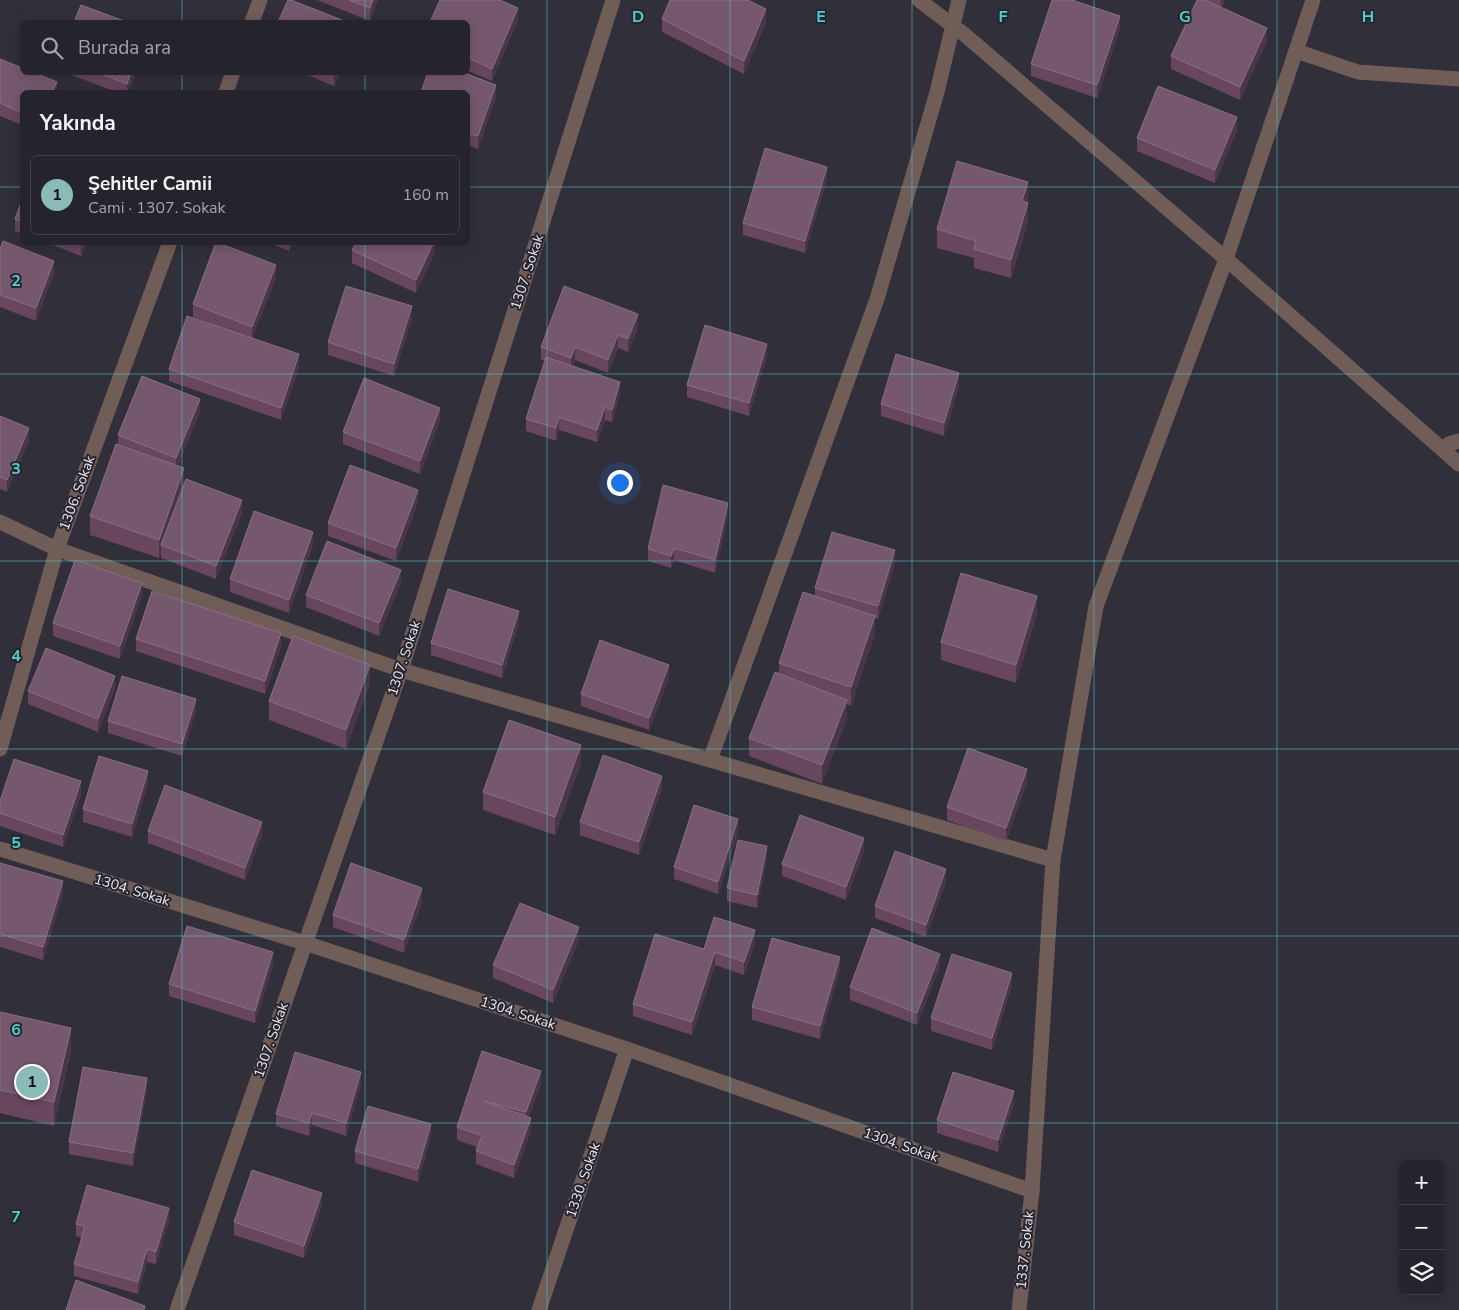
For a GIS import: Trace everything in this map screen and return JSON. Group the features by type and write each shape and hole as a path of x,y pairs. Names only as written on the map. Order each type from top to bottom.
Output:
{"street":[{"path":"253,20 260,0"},
{"name":"1307. Sokak","path":"176,1310 401,670 613,0"},
{"path":"920,0 952,25 1226,259 1459,464"},
{"path":"710,760 876,299 937,92 959,0"},
{"name":"1337. Sokak","path":"1019,1310 1032,1191 1053,860 1096,606 1226,259 1313,0"},
{"path":"1296,51 1358,72 1459,79"},
{"path":"227,90 233,75"},
{"name":"1306. Sokak","path":"0,749 57,549 169,245"},
{"path":"1443,449 1449,444 1459,441"},
{"path":"0,522 57,549 401,670 1053,860"},
{"name":"1304. Sokak","path":"0,849 305,943 627,1049 1032,1191"},
{"name":"1330. Sokak","path":"539,1310 627,1049"}],"building":[{"path":"288,0 291,0 342,20 279,20"},
{"path":"349,0 373,0 370,8"},
{"path":"440,0 500,0 518,8 492,69 470,59 470,20 431,20"},
{"path":"670,0 748,0 766,9 744,61 662,19"},
{"path":"1052,0 1072,0 1120,16 1097,85 1031,64"},
{"path":"1197,0 1205,0 1267,28 1240,87 1171,56"},
{"path":"81,5 122,20 75,20"},
{"path":"0,59 20,67 20,75 40,75 57,82 53,90 20,90 20,112 0,103"},
{"path":"104,75 130,75 127,84"},
{"path":"427,75 470,75 496,85 478,136 470,134 470,90 422,90"},
{"path":"1158,86 1237,117 1215,170 1137,138"},
{"path":"765,148 827,167 805,241 743,223"},
{"path":"957,161 1028,182 1022,201 1028,203 1011,260 974,249 976,241 937,229"},
{"path":"20,205 20,220 15,219"},
{"path":"3,241 54,261 36,308 0,295 0,249"},
{"path":"215,245 224,245 276,265 252,327 193,304"},
{"path":"354,245 433,245 416,280 352,250"},
{"path":"346,286 412,306 394,364 328,342"},
{"path":"564,286 638,314 628,339 618,335 608,360 575,347 571,358 541,347"},
{"path":"187,316 299,354 281,408 169,369"},
{"path":"705,325 767,344 749,403 687,385"},
{"path":"896,354 959,373 944,423 881,404"},
{"path":"546,357 620,382 612,410 605,407 597,430 559,417 556,428 526,419"},
{"path":"142,376 200,399 176,458 118,435"},
{"path":"364,378 440,408 420,461 343,432"},
{"path":"0,416 29,428 7,480 0,477"},
{"path":"116,444 184,468 159,540 90,516"},
{"path":"350,465 418,490 396,548 328,523"},
{"path":"186,479 242,500 216,566 161,545"},
{"path":"663,485 728,503 715,560 674,548 671,556 648,549"},
{"path":"254,511 313,532 289,600 230,579"},
{"path":"832,532 895,550 878,606 815,588"},
{"path":"327,541 401,570 379,623 306,595"},
{"path":"75,560 142,583 120,646 53,623"},
{"path":"961,573 1037,596 1016,665 941,642"},
{"path":"448,589 519,611 502,665 431,643"},
{"path":"152,591 281,633 265,681 136,639"},
{"path":"803,592 875,616 851,687 779,663"},
{"path":"293,636 370,665 346,730 269,701"},
{"path":"600,640 669,665 649,718 581,694"},
{"path":"46,648 115,676 98,719 28,691"},
{"path":"775,672 847,700 822,765 749,738"},
{"path":"122,676 196,699 182,744 108,721"},
{"path":"509,720 581,745 555,817 483,792"},
{"path":"968,748 1027,769 1006,828 947,807"},
{"path":"603,755 662,776 639,842 580,822"},
{"path":"99,756 148,771 132,824 83,809"},
{"path":"14,759 81,781 63,835 0,813 0,801"},
{"path":"165,785 262,822 245,868 148,831"},
{"path":"694,805 738,819 718,882 674,867"},
{"path":"800,815 864,838 846,887 782,864"},
{"path":"738,840 767,846 757,895 727,888"},
{"path":"895,851 946,869 926,925 875,906"},
{"path":"0,863 63,881 43,947 0,934"},
{"path":"351,863 422,888 404,940 333,915"},
{"path":"520,903 579,927 553,990 493,965"},
{"path":"714,917 755,930 744,962 715,952 692,1022 633,1004 655,934 704,949"},
{"path":"187,926 273,952 255,1011 169,984"},
{"path":"872,928 940,954 917,1013 850,987"},
{"path":"772,938 840,957 820,1026 752,1007"},
{"path":"952,954 1012,973 992,1038 931,1018"},
{"path":"0,1012 71,1028 54,1102 0,1090"},
{"path":"482,1051 541,1071 526,1112 484,1101 531,1118 514,1165 476,1151 482,1136 457,1127"},
{"path":"295,1052 361,1072 346,1123 312,1113 309,1123 276,1114"},
{"path":"83,1067 147,1078 133,1153 69,1142"},
{"path":"953,1072 1014,1091 998,1140 937,1120"},
{"path":"368,1106 431,1124 418,1169 355,1151"},
{"path":"252,1170 322,1193 304,1246 234,1222"},
{"path":"87,1185 169,1208 156,1252 147,1249 138,1282 74,1264 85,1226 76,1224"},
{"path":"76,1280 145,1306 144,1310 66,1310"}],"place":[{"name":"Şehitler Camii","path":"32,1082"}]}
